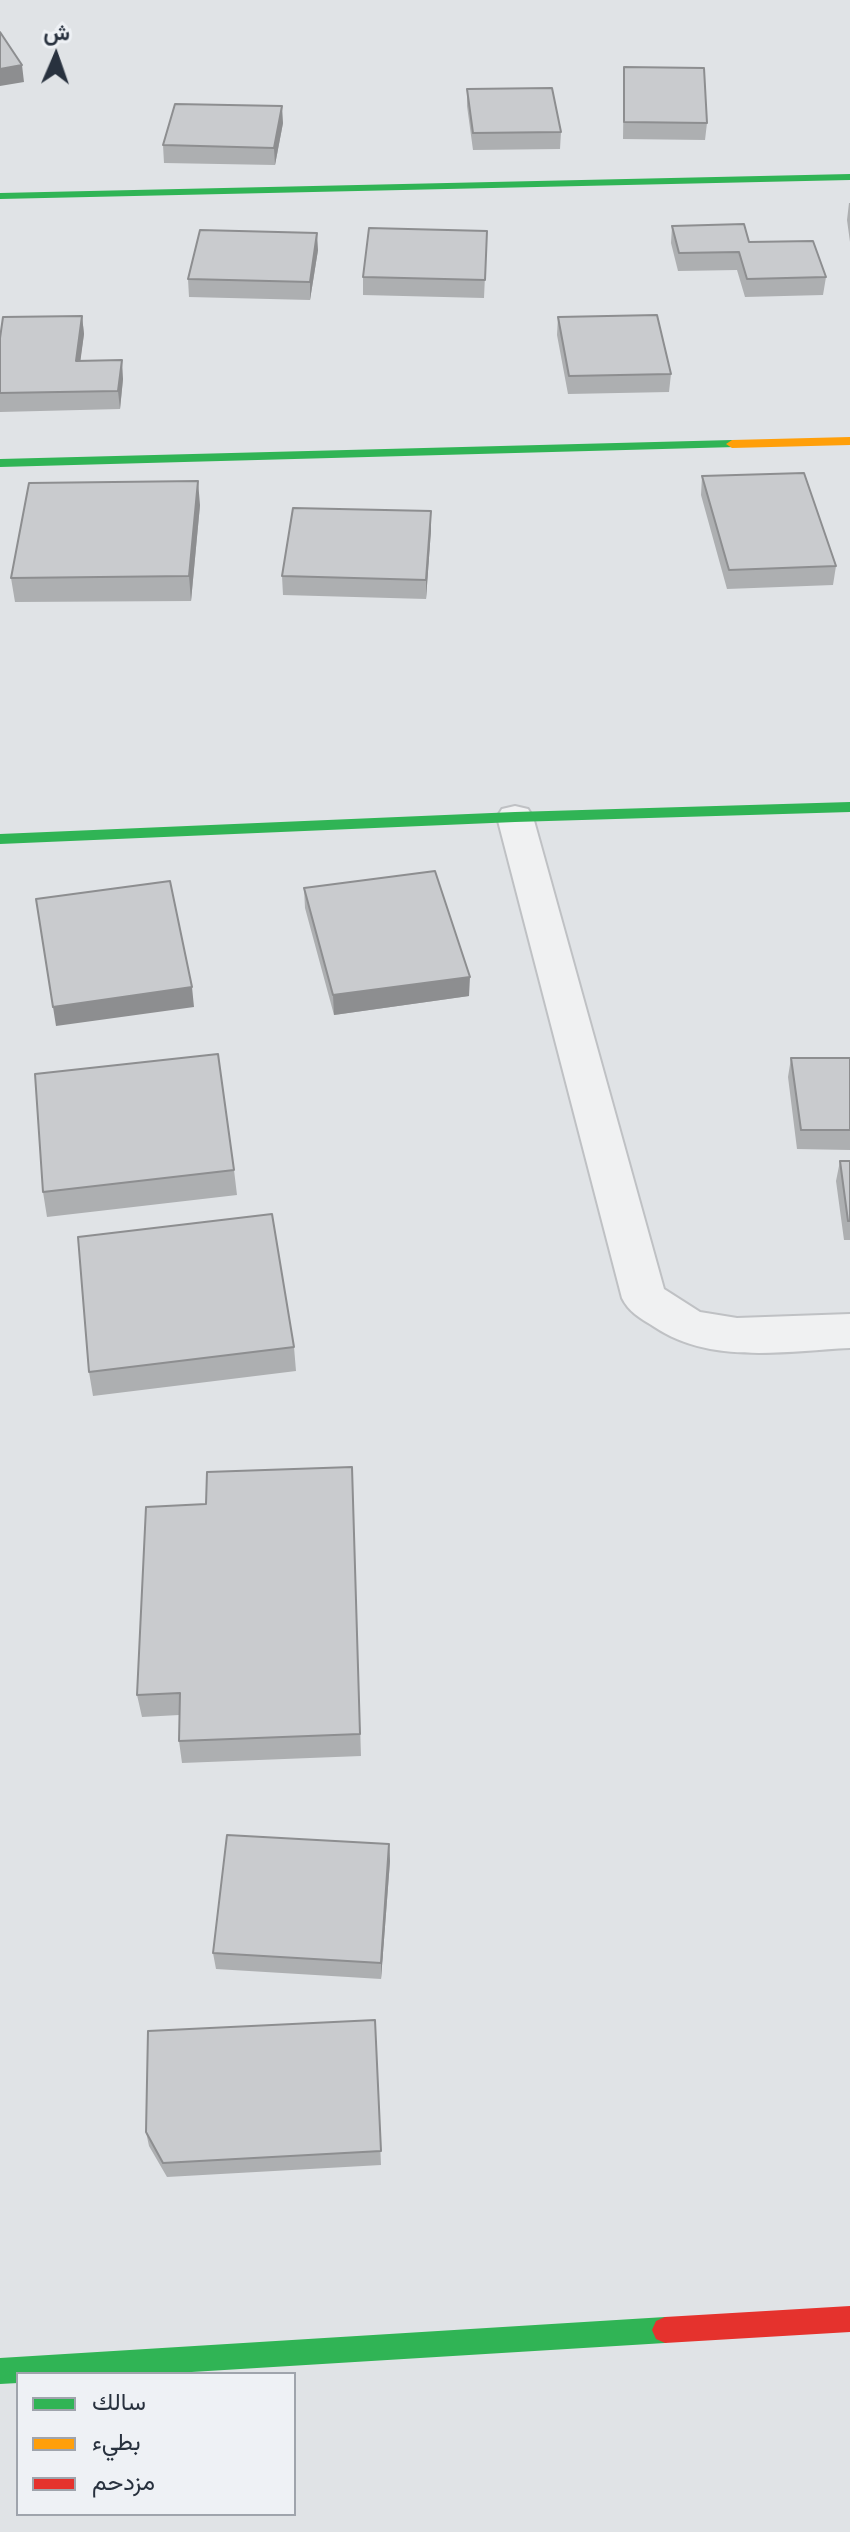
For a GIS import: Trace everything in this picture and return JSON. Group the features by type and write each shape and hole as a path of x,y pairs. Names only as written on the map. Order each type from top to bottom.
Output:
{"street":[{"path":"0,196 850,177"},
{"path":"0,463 850,441"},
{"path":"0,839 515,817 850,807"},
{"path":"515,817 644,1298 689,1328 737,1336 850,1331"},
{"path":"0,2371 850,2319"}],"building":[{"path":"0,32 22,65 0,69"},
{"path":"624,67 704,68 707,123 624,122"},
{"path":"552,88 561,132 473,133 467,89"},
{"path":"175,104 282,106 274,148 163,145"},
{"path":"744,224 749,242 813,241 826,277 747,279 739,252 679,253 672,226"},
{"path":"369,228 487,231 485,280 363,277"},
{"path":"200,230 317,233 310,282 188,279"},
{"path":"657,315 671,374 569,376 558,317"},
{"path":"82,316 76,361 122,360 118,391 0,393 3,317"},
{"path":"804,473 836,566 729,570 702,476"},
{"path":"198,481 189,576 11,578 29,483"},
{"path":"293,508 431,511 426,580 282,576"},
{"path":"435,871 470,977 333,995 304,888"},
{"path":"170,881 192,987 53,1007 36,899"},
{"path":"218,1054 234,1170 43,1192 35,1074"},
{"path":"791,1058 850,1058 850,1130 801,1130"},
{"path":"840,1161 850,1161 850,1221 848,1221"},
{"path":"272,1214 294,1347 89,1372 78,1237"},
{"path":"352,1467 360,1734 179,1741 180,1693 137,1695 146,1507 206,1504 207,1472"},
{"path":"227,1835 389,1844 381,1963 213,1953"},
{"path":"375,2020 381,2151 163,2163 146,2132 148,2031"}],"traffic: fast":[{"path":"0,196 850,177"},
{"path":"0,463 732,444"},
{"path":"0,839 515,817 850,807"},
{"path":"0,2371 665,2330"}],"traffic: slow":[{"path":"732,444 850,441"}],"traffic: jam":[{"path":"665,2330 850,2319"}]}
